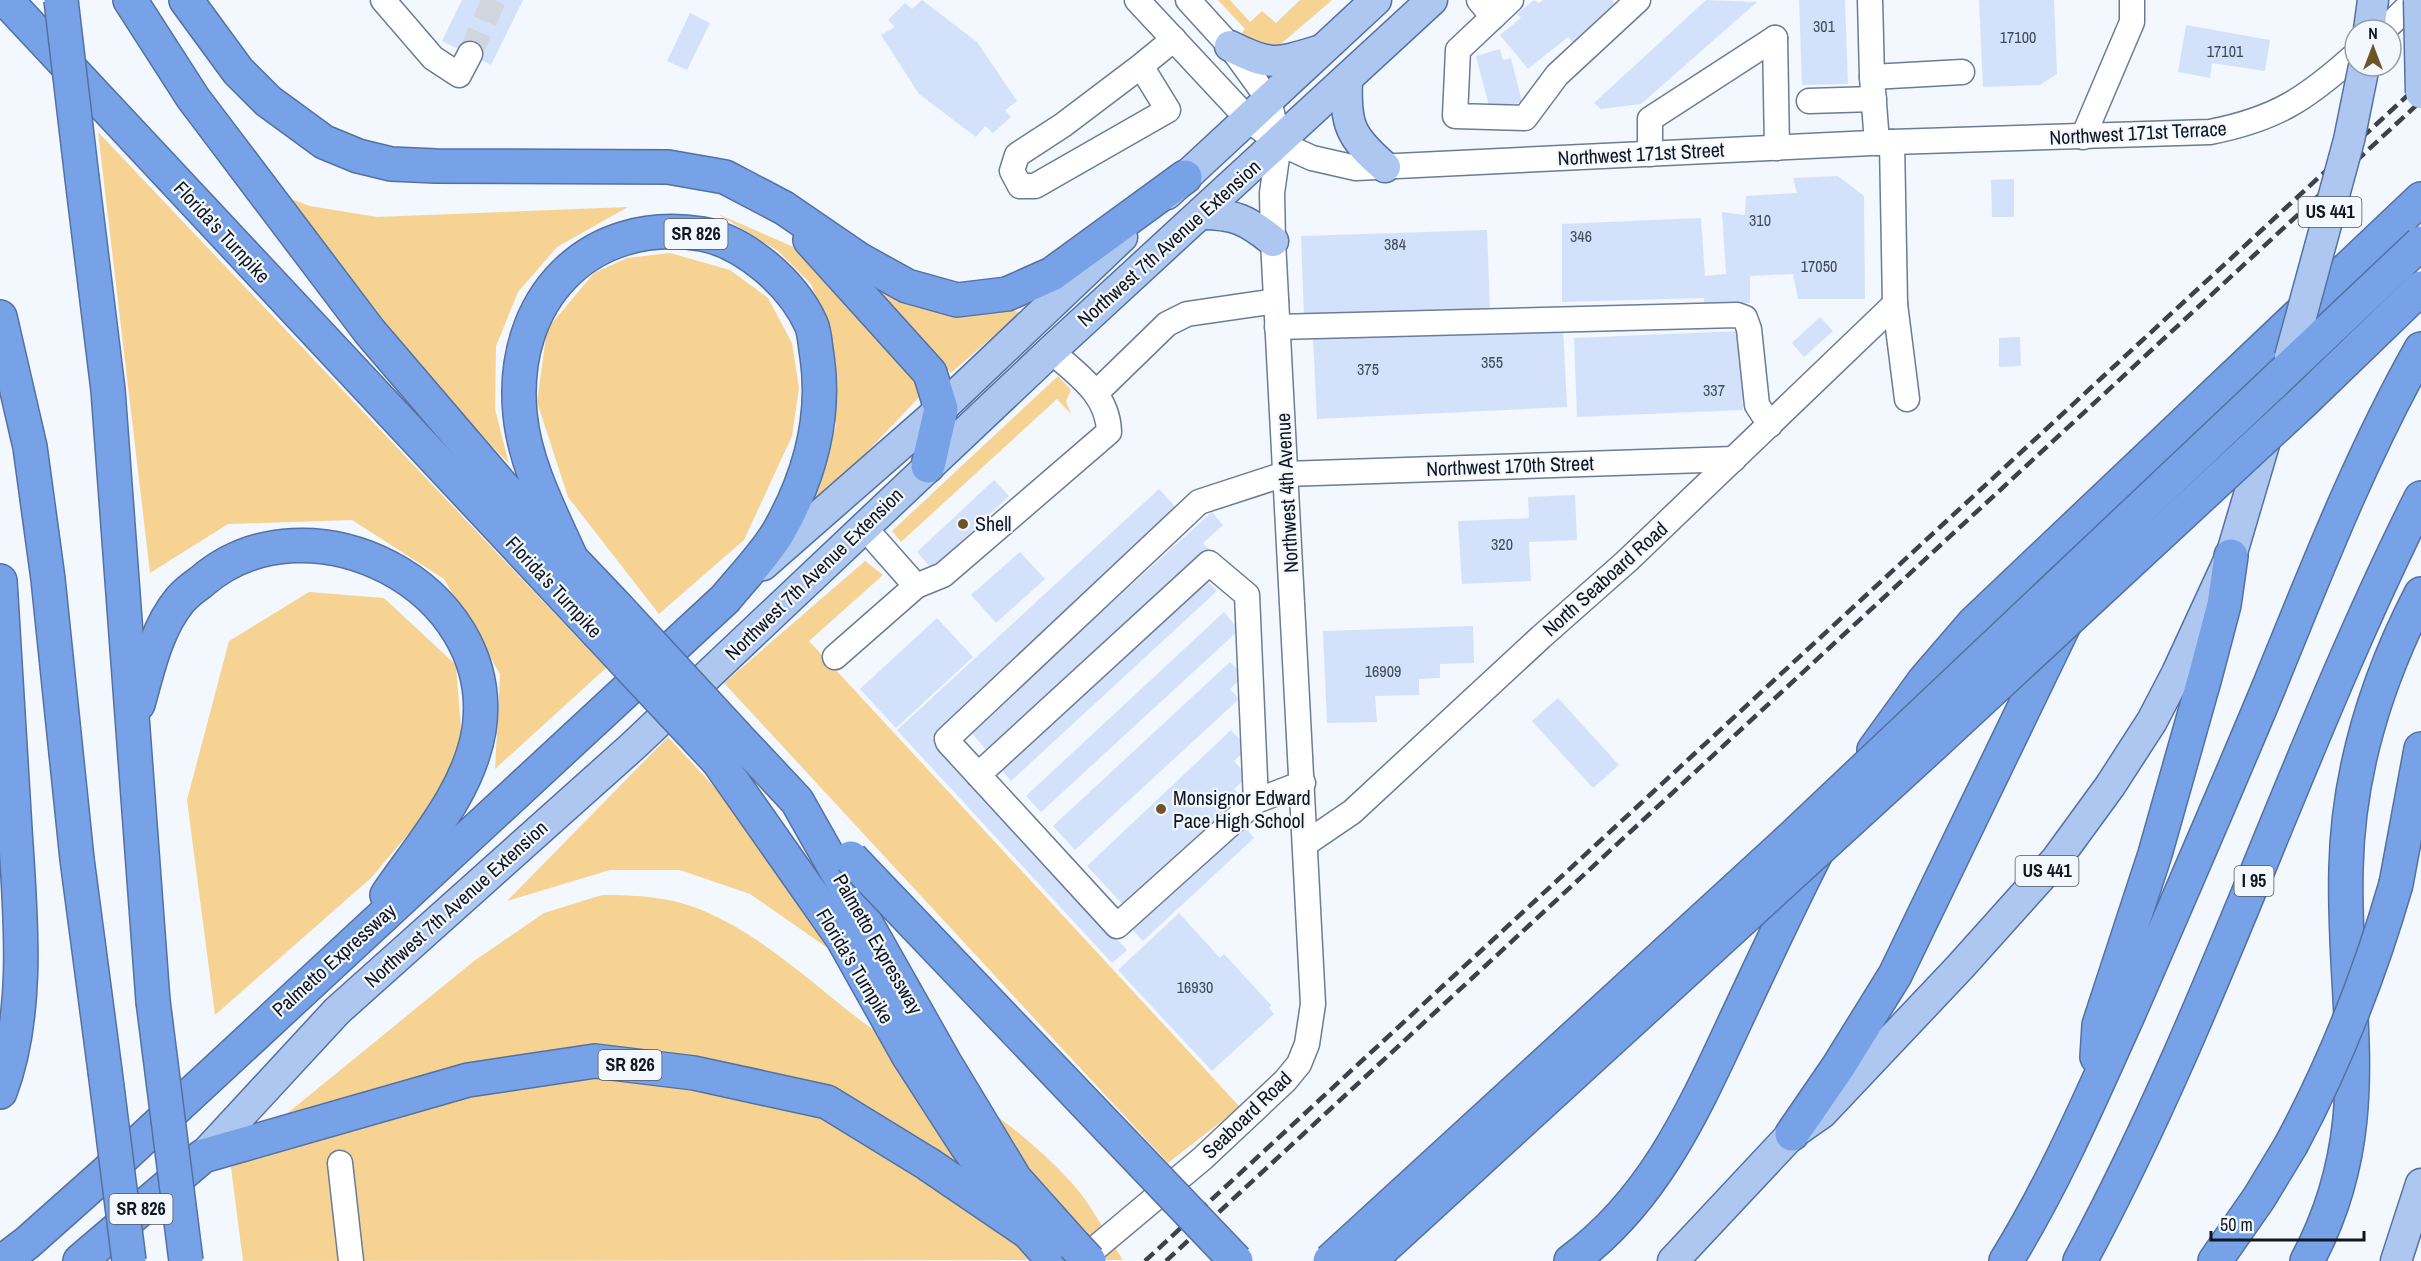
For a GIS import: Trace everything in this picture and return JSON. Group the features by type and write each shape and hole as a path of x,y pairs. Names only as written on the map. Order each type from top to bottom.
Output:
{"highway":[{"name":"Florida's Turnpike","path":"6,0 597,632 727,749 843,939 908,1055 966,1145 1028,1232"},
{"path":"61,0 108,390 153,1001 186,1261"},
{"name":"Florida's Turnpike","path":"130,0 193,98 370,332 574,565"},
{"path":"186,0 238,71 268,101 324,142 358,156 391,164 436,166 668,167 724,177 784,208 860,260 907,286 957,300 1007,294 1052,274 1185,177"},
{"path":"1571,1261 1613,1225 1641,1193 1687,1124 1824,837 1865,763 1892,723 1974,623 2421,199"},
{"path":"784,208 836,271 930,373 941,409 928,466"},
{"name":"SR 826","path":"574,565 531,462 520,415 520,370 528,331 546,294 575,263 615,239 660,231 704,234 749,253 786,284 812,326 820,378 818,433 802,483 778,533 725,599"},
{"path":"1330,1261 1801,829 2421,243"},
{"path":"1369,1261 1952,727 2304,401 2421,288"},
{"path":"0,317 30,447 48,579 77,859 129,1261"},
{"path":"2006,1261 2062,1161 2094,1091 2179,900 2327,544 2365,460 2421,349"},
{"path":"1792,1134 1855,1042 1895,975 2076,601 2200,409"},
{"name":"I 95","path":"2080,1261 2144,1138 2348,658 2421,498"},
{"path":"131,726 156,641 180,600 213,571 248,553 292,544 348,550 397,571 440,605 465,642 478,686 479,729 467,775 356,940"},
{"path":"2094,1091 2099,1025 2177,777 2224,605 2231,556"},
{"name":"Palmetto Expressway","path":"574,565 616,606 727,749 797,801 945,1062 1015,1179 1074,1257"},
{"path":"0,581 17,867 20,982 15,1037 0,1092"},
{"path":"2307,1261 2330,1211 2342,1176 2351,1122 2352,1012 2346,869 2355,786 2364,738 2382,678 2421,594"},
{"name":"Palmetto Expressway","path":"3,1261 27,1243 109,1170 725,599"},
{"path":"2215,1261 2259,1198 2290,1145 2319,1089 2351,1012 2396,884 2421,749"},
{"path":"797,801 1236,1261"},
{"name":"SR 826","path":"80,1261 203,1156 468,1080 595,1061 694,1073 827,1102 928,1164 1028,1232 1074,1257"}],"main road":[{"name":"Northwest 7th Avenue Extension","path":"725,599 941,409 1185,177 1377,0"},
{"name":"Northwest 7th Avenue Extension","path":"203,1156 337,1011 633,746 1051,351 1432,0"},
{"path":"2373,0 2379,18"},
{"path":"2417,0 2421,93"},
{"path":"1230,46 1269,62 1284,62 1324,49"},
{"name":"US 441","path":"1673,1261 1792,1134 1822,1113 1990,934 2071,841 2152,721 2189,649 2231,556 2290,357 2349,140 2362,78"},
{"path":"1347,80 1346,106 1354,136 1362,148 1385,167"},
{"path":"1201,214 1224,214 1239,218 1273,241"},
{"path":"2396,1261 2421,1184"}],"street":[{"path":"383,0 433,57 459,75 470,54"},
{"path":"1137,0 1173,39 1258,110"},
{"path":"1188,0 1230,46 1258,110"},
{"path":"1511,0 1486,8 1458,50 1455,116 1525,118 1557,75 1638,0"},
{"path":"1870,0 1873,88 1885,143 1895,304 1907,399"},
{"path":"2083,136 2132,22 2132,0"},
{"path":"2394,18 2417,0"},
{"path":"1650,154 1650,119 1775,38 1777,148"},
{"path":"1141,66 1168,110 1035,186 1020,186 1012,171 1017,154 1063,125 1173,39"},
{"name":"Northwest 171st Terrace","path":"2006,139 2210,132 2249,125 2282,111 2343,66"},
{"path":"1809,101 1962,72"},
{"name":"Northwest 171st Street","path":"1258,110 1279,143 1312,158 1356,168 2006,139"},
{"name":"Northwest 4th Avenue","path":"1279,143 1272,192 1273,241 1305,844"},
{"path":"1096,393 1167,324 1187,314 1276,301"},
{"name":"North Seaboard Road","path":"1305,844 1352,812 1541,636 1627,561 1895,304"},
{"path":"1277,327 1737,315 1745,318 1749,329 1756,405 1770,424"},
{"path":"835,657 916,586 944,575 1109,432 1108,414 1096,393 1051,351"},
{"name":"Northwest 170th Street","path":"978,775 948,742 949,736 1199,501 1286,474 1734,459"},
{"path":"864,527 916,586"},
{"path":"1256,801 1247,596 1209,563 978,775 1117,926 1256,801 1303,783"},
{"name":"Seaboard Road","path":"1074,1257 1203,1158 1286,1081 1299,1064 1307,1044 1313,1004 1305,844"},
{"path":"340,1163 351,1261"}],"shaded area":[{"path":"1218,0 1230,0 1250,22 1262,11 1276,23 1300,0 1332,0 1275,49 1243,41 1241,34 1245,29"},
{"path":"98,132 606,668 495,769 500,674 444,579 352,520 228,524 150,573"},
{"path":"239,180 310,206 377,217 628,207 557,247 518,292 496,346 495,409 509,464"},
{"path":"718,214 803,251 925,391 806,516 836,426 832,337 811,284 778,251"},
{"path":"670,253 730,270 768,298 792,343 799,388 792,436 744,540 659,614 568,497 537,402 547,329 594,273 627,258"},
{"path":"854,271 1010,308 1020,313 951,373"},
{"path":"1058,376 1071,390 1066,401 1071,414 1057,399 901,542 892,531"},
{"path":"865,561 883,575 809,641 1240,1107 1168,1163 724,683"},
{"path":"309,592 384,598 456,665 464,768 371,878 215,1015 187,800 229,641"},
{"path":"668,737 932,1021 750,894 680,870 610,870 507,901"},
{"path":"602,895 654,898 692,906 726,921 767,947 864,1023 998,1117 1048,1158 1078,1190 1092,1209 1123,1260 243,1261 230,1160 474,961 544,913"}],"building":[{"path":"462,0 523,0 491,65 442,41"},
{"path":"922,0 977,42 1017,101 1005,110 1011,117 993,133 985,126 976,137 919,94 881,35 895,27 888,20 905,3 912,9"},
{"path":"1534,0 1539,3 1543,0 1612,0 1617,6 1587,30 1591,35 1577,48 1568,37 1528,69 1500,35 1521,18 1517,14"},
{"path":"1706,0 1757,2 1641,104 1601,109 1594,103"},
{"path":"1799,0 1845,0 1848,84 1802,85"},
{"path":"1979,0 2054,0 2057,74 2040,85 1983,87"},
{"path":"690,13 710,23 687,70 667,61"},
{"path":"2186,25 2270,40 2265,71 2212,63 2210,78 2178,72"},
{"path":"1500,49 1503,60 1511,58 1522,102 1490,110 1476,56"},
{"path":"1838,176 1864,196 1865,299 1798,299 1793,274 1750,276 1750,303 1704,306 1704,298 1562,302 1562,224 1701,218 1705,276 1726,274 1722,212 1745,215 1746,196 1797,193 1793,178"},
{"path":"2014,179 2014,217 1992,217 1991,180"},
{"path":"1487,230 1490,310 1304,316 1301,236"},
{"path":"1820,317 1833,331 1804,357 1792,343"},
{"path":"1563,326 1567,407 1317,419 1313,339"},
{"path":"1739,331 1743,410 1577,417 1574,338"},
{"path":"2020,337 2021,366 1999,367 1999,338"},
{"name":"Shell","path":"994,480 1009,496 932,569 917,552"},
{"path":"1159,489 1179,511 932,738 1127,950 1112,963 897,730"},
{"path":"1575,495 1577,540 1529,542 1531,581 1462,584 1458,521 1529,518 1528,497"},
{"path":"1212,512 1223,525 1203,543 1210,551 988,752 970,731"},
{"path":"1020,552 1045,579 996,623 971,595"},
{"path":"1204,578 1217,591 1011,781 1000,768"},
{"path":"1224,612 1239,630 1041,812 1026,796"},
{"path":"937,618 973,657 896,728 860,689"},
{"path":"1473,626 1474,663 1440,664 1440,678 1419,679 1419,695 1375,696 1377,722 1327,723 1323,631"},
{"path":"1230,662 1244,676 1230,689 1239,699 1075,850 1053,826"},
{"path":"1558,698 1619,765 1593,788 1532,721"},
{"path":"1231,730 1248,748 1234,761 1248,776 1234,789 1244,799 1127,909 1087,866"},
{"path":"1242,824 1254,838 1143,941 1130,927"},
{"path":"1179,913 1220,958 1224,954 1271,1005 1269,1008 1274,1014 1212,1071 1118,970"}],"tunnel":[{"path":"470,54 494,0"}],"railway":[{"path":"1145,1261 2421,83"},
{"path":"1166,1261 2421,101"}],"place":[{"name":"Shell","path":"963,524"},
{"name":"Monsignor Edward Pace High School","path":"1161,809"}]}
